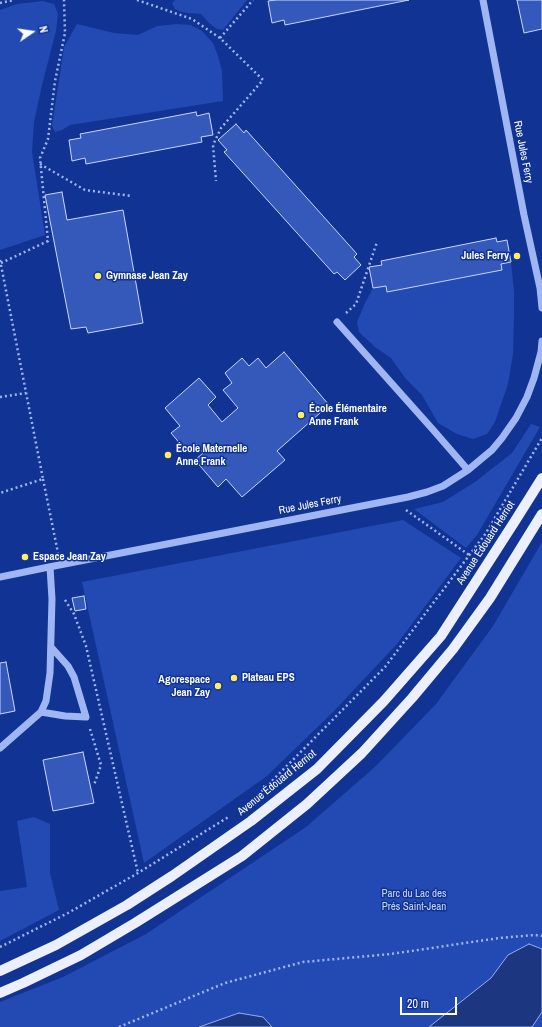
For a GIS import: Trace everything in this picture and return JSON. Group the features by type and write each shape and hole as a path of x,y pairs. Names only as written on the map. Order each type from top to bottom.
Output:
{"main road":[{"name":"Avenue Édouard Herriot","path":"0,971 56,945 126,905 172,876 251,821 317,769 384,700 440,636 542,478"},
{"path":"0,993 81,955 136,923 242,856 307,804 362,753 412,698 453,649 490,598 542,514"}],"street":[{"name":"Rue Jules Ferry","path":"483,0 524,215 540,288 542,308"},
{"path":"337,322 468,470"},
{"name":"Rue Jules Ferry","path":"0,577 392,501 427,492 443,486 468,470 492,450 516,418 527,397 534,378 541,352 542,341"},
{"path":"0,748 41,712 46,701 50,673 51,647 52,599 50,567"},
{"path":"41,712 65,716 86,717 74,677 68,666 51,647"}],"path":[{"path":"0,3 14,0"},
{"path":"60,565 0,261 48,240 40,158 48,139 55,81 65,33 64,0"},
{"path":"137,0 192,19 220,38 263,80 221,128 213,145 216,181"},
{"path":"220,38 253,0"},
{"path":"40,164 85,190 132,196"},
{"path":"337,322 356,304 377,242"},
{"path":"0,397 26,393"},
{"path":"256,798 384,667 486,533 542,438"},
{"path":"0,493 43,479"},
{"path":"392,501 469,555"},
{"path":"65,599 74,614 86,646 138,873"},
{"path":"86,717 101,764 94,785"},
{"path":"0,947 68,913 138,873 230,816"},
{"path":"119,1027 224,983 303,962 391,954 499,938 535,935 542,936"}],"green space":[{"path":"175,0 247,0 223,30 217,29 201,14 182,12 175,9 172,3"},
{"path":"43,1 54,4 58,14 56,31 34,122 32,152 45,235 0,250 0,10 17,4"},
{"path":"77,24 114,33 138,35 157,26 177,24 191,25 202,31 213,43 222,71 223,101 70,125 55,132 52,126 64,47"},
{"path":"511,262 514,291 514,317 513,354 508,384 495,422 487,434 473,439 457,434 438,423 422,395 406,379 391,358 375,347 359,332 357,322 373,288 386,286 387,292 502,270 501,264"},
{"path":"531,424 540,427 477,535 466,548 414,509 443,502 475,482 512,453"},
{"name":"Plateau EPS","path":"403,520 461,558 397,644 334,711 267,776 144,863 82,582"},
{"name":"Parc du Lac des Prés Saint-Jean","path":"542,542 542,1027 0,1027 0,1002 63,977 146,934 306,827 376,766 436,704 493,626"},
{"path":"34,817 50,824 50,873 59,910 0,941 0,891 27,887 17,821"}],"shaded area":[{"path":"529,944 542,949 542,1012 532,1027 429,1027 491,978 508,955"},
{"path":"239,1013 263,1017 272,1027 199,1027"}],"building":[{"path":"409,0 285,25 284,20 272,23 268,1"},
{"path":"517,0 542,0 542,29 524,33"},
{"path":"196,112 197,116 209,113 213,135 201,137 202,142 86,164 85,158 72,161 69,140 81,138 80,134"},
{"path":"236,124 244,133 246,130 357,254 354,257 361,265 345,280 337,272 334,274 224,152 227,150 218,140"},
{"name":"Gymnase Jean Zay","path":"62,192 67,220 123,210 143,323 88,333 86,327 71,329 45,195"},
{"path":"496,238 497,242 507,240 511,262 501,264 502,270 387,292 386,286 373,288 369,267 382,265 381,261"},
{"path":"284,352 329,405 277,451 285,460 242,497 226,479 218,487 195,460 203,453 196,444 187,452 171,433 180,426 165,408 199,378 216,397 208,405 222,422 238,408 223,390 232,383 225,373 242,358 249,366 258,358 266,368"},
{"path":"84,596 86,609 75,611 72,598"},
{"path":"6,662 15,711 0,714 0,663"},
{"path":"83,752 94,803 53,811 43,760"}],"place":[{"name":"Jules Ferry","path":"517,256"},
{"name":"Gymnase Jean Zay","path":"98,276"},
{"name":"École Élémentaire Anne Frank","path":"301,415"},
{"name":"École Maternelle Anne Frank","path":"168,455"},
{"name":"Espace Jean Zay","path":"25,557"},
{"name":"Plateau EPS","path":"234,678"},
{"name":"Agorespace Jean Zay","path":"218,686"}]}
